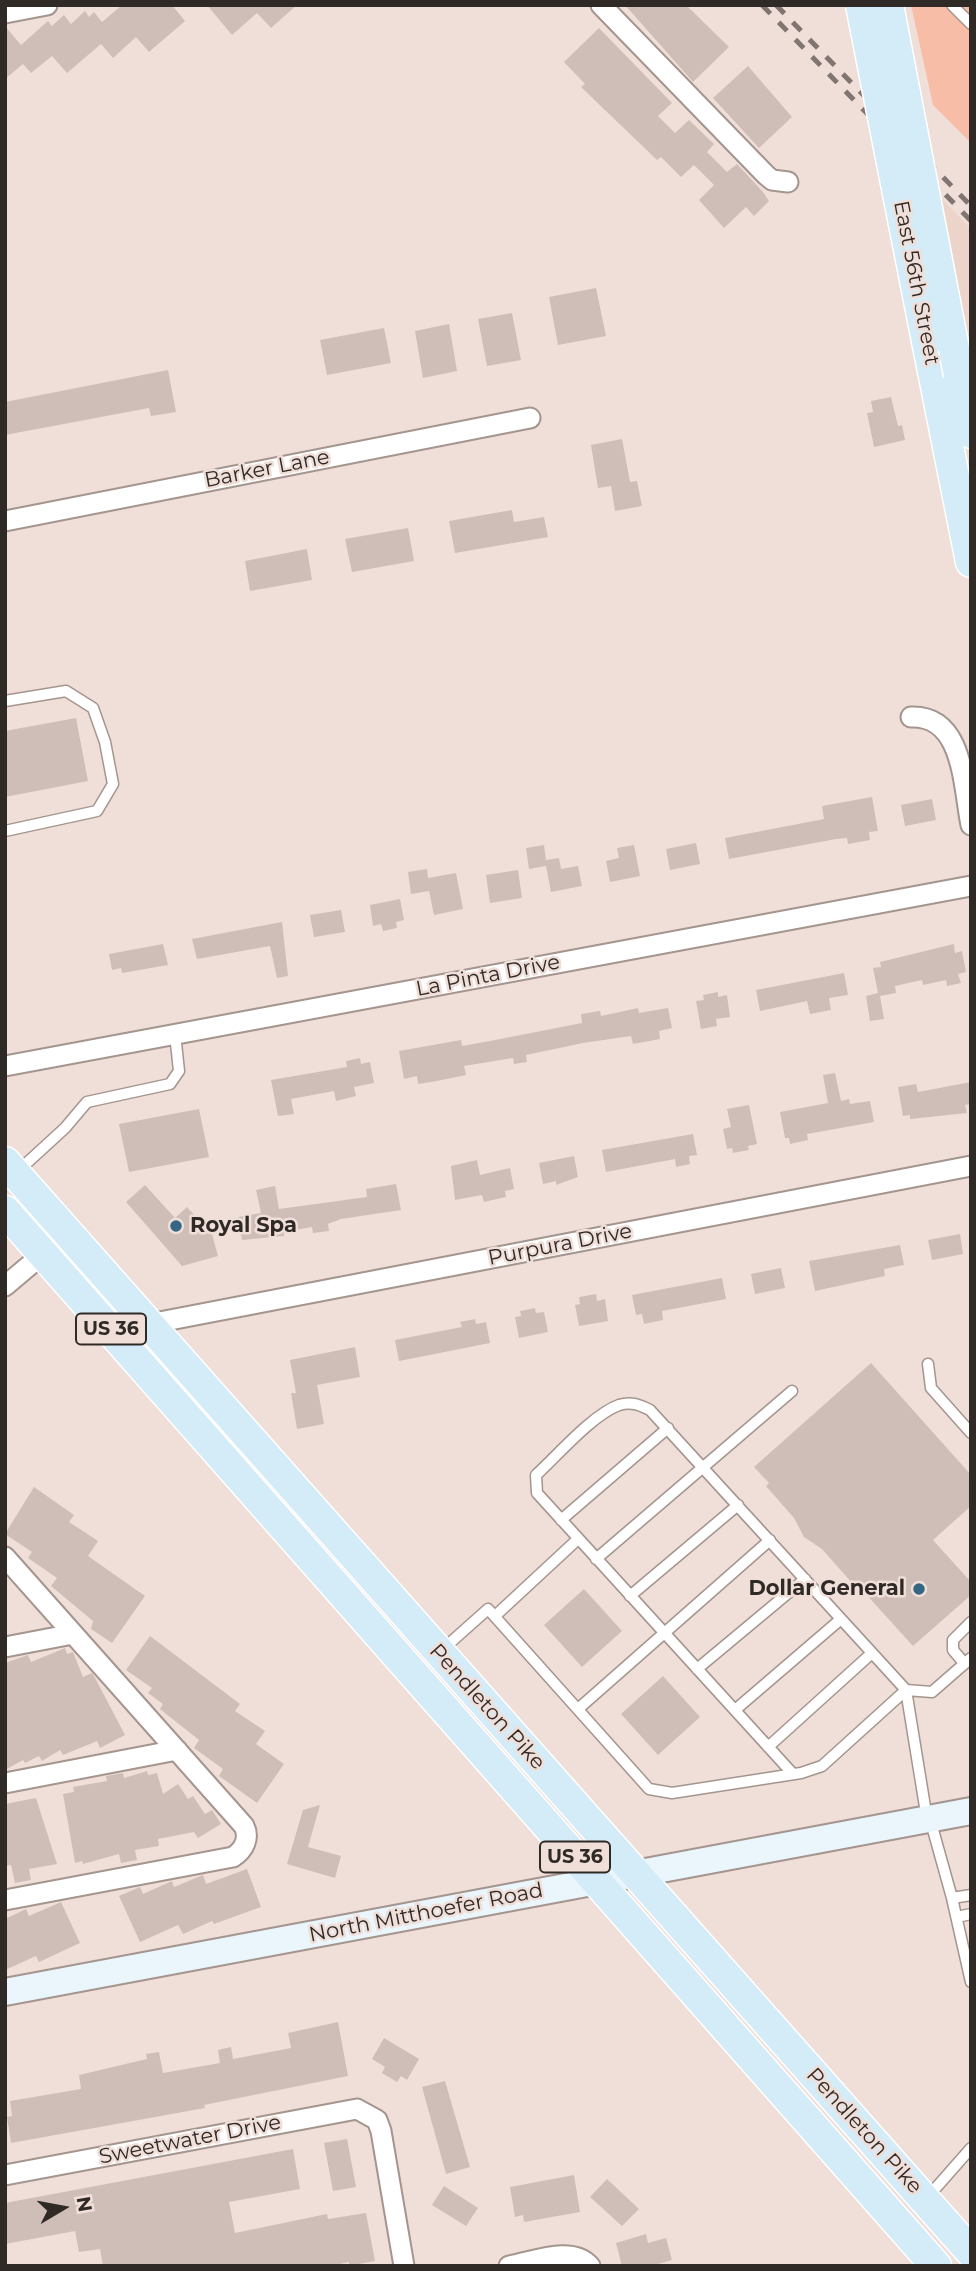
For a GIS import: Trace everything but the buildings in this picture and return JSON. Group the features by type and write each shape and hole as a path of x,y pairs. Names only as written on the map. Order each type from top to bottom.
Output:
{"main road":[{"name":"East 56th Street","path":"861,5 971,562"},
{"name":"East 56th Street","path":"888,5 971,433"},
{"name":"Pendleton Pike","path":"10,1168 971,2252"},
{"name":"Pendleton Pike","path":"5,1211 936,2266"},
{"name":"North Mitthoefer Road","path":"5,1992 971,1811"}],"street":[{"path":"5,13 47,5"},
{"path":"601,5 766,175 772,180 788,182"},
{"name":"Barker Lane","path":"5,520 530,418"},
{"path":"911,717 933,720 946,730 956,750 971,825"},
{"name":"La Pinta Drive","path":"5,1066 971,886"},
{"name":"Purpura Drive","path":"149,1324 971,1166"},
{"path":"5,1286 44,1254"},
{"path":"5,1557 244,1826 246,1838 240,1852 229,1857 5,1900"},
{"path":"5,1647 73,1634"},
{"path":"5,1783 177,1750"},
{"name":"Sweetwater Drive","path":"5,2175 353,2108 373,2118 381,2131 404,2266"},
{"path":"509,2266 571,2255 586,2261"}],"lane":[{"path":"952,5 971,24"},
{"path":"5,701 66,691 93,708 105,742 113,784 97,811 5,831"},
{"path":"10,1168 65,1128 86,1102 170,1084 179,1071 175,1034"},
{"path":"928,1364 931,1388 971,1433"},
{"path":"596,1559 792,1391"},
{"path":"793,1774 537,1493 536,1475 597,1419 619,1405 634,1403 650,1410 906,1690 928,1819 957,1917 966,1935 970,1976"},
{"path":"561,1520 668,1429"},
{"path":"630,1596 738,1505"},
{"path":"495,1616 578,1539"},
{"path":"578,1709 770,1540"},
{"path":"697,1669 805,1579"},
{"path":"439,1653 488,1609 649,1789 672,1793 793,1774 822,1766 906,1690 932,1692 967,1660 953,1650 953,1640 971,1622"},
{"path":"735,1710 841,1619"},
{"path":"768,1746 872,1653"},
{"path":"952,1898 971,1895"},
{"path":"957,1917 971,1914"},
{"path":"925,2200 971,2148"}],"shaded area":[{"path":"911,5 971,5 971,143 933,105"},
{"path":"930,186 971,229 971,383"}],"railway":[{"path":"762,5 971,221"},
{"path":"776,5 971,206"}],"place":[{"name":"Royal Spa","path":"176,1226"},
{"name":"Dollar General","path":"919,1589"}]}
